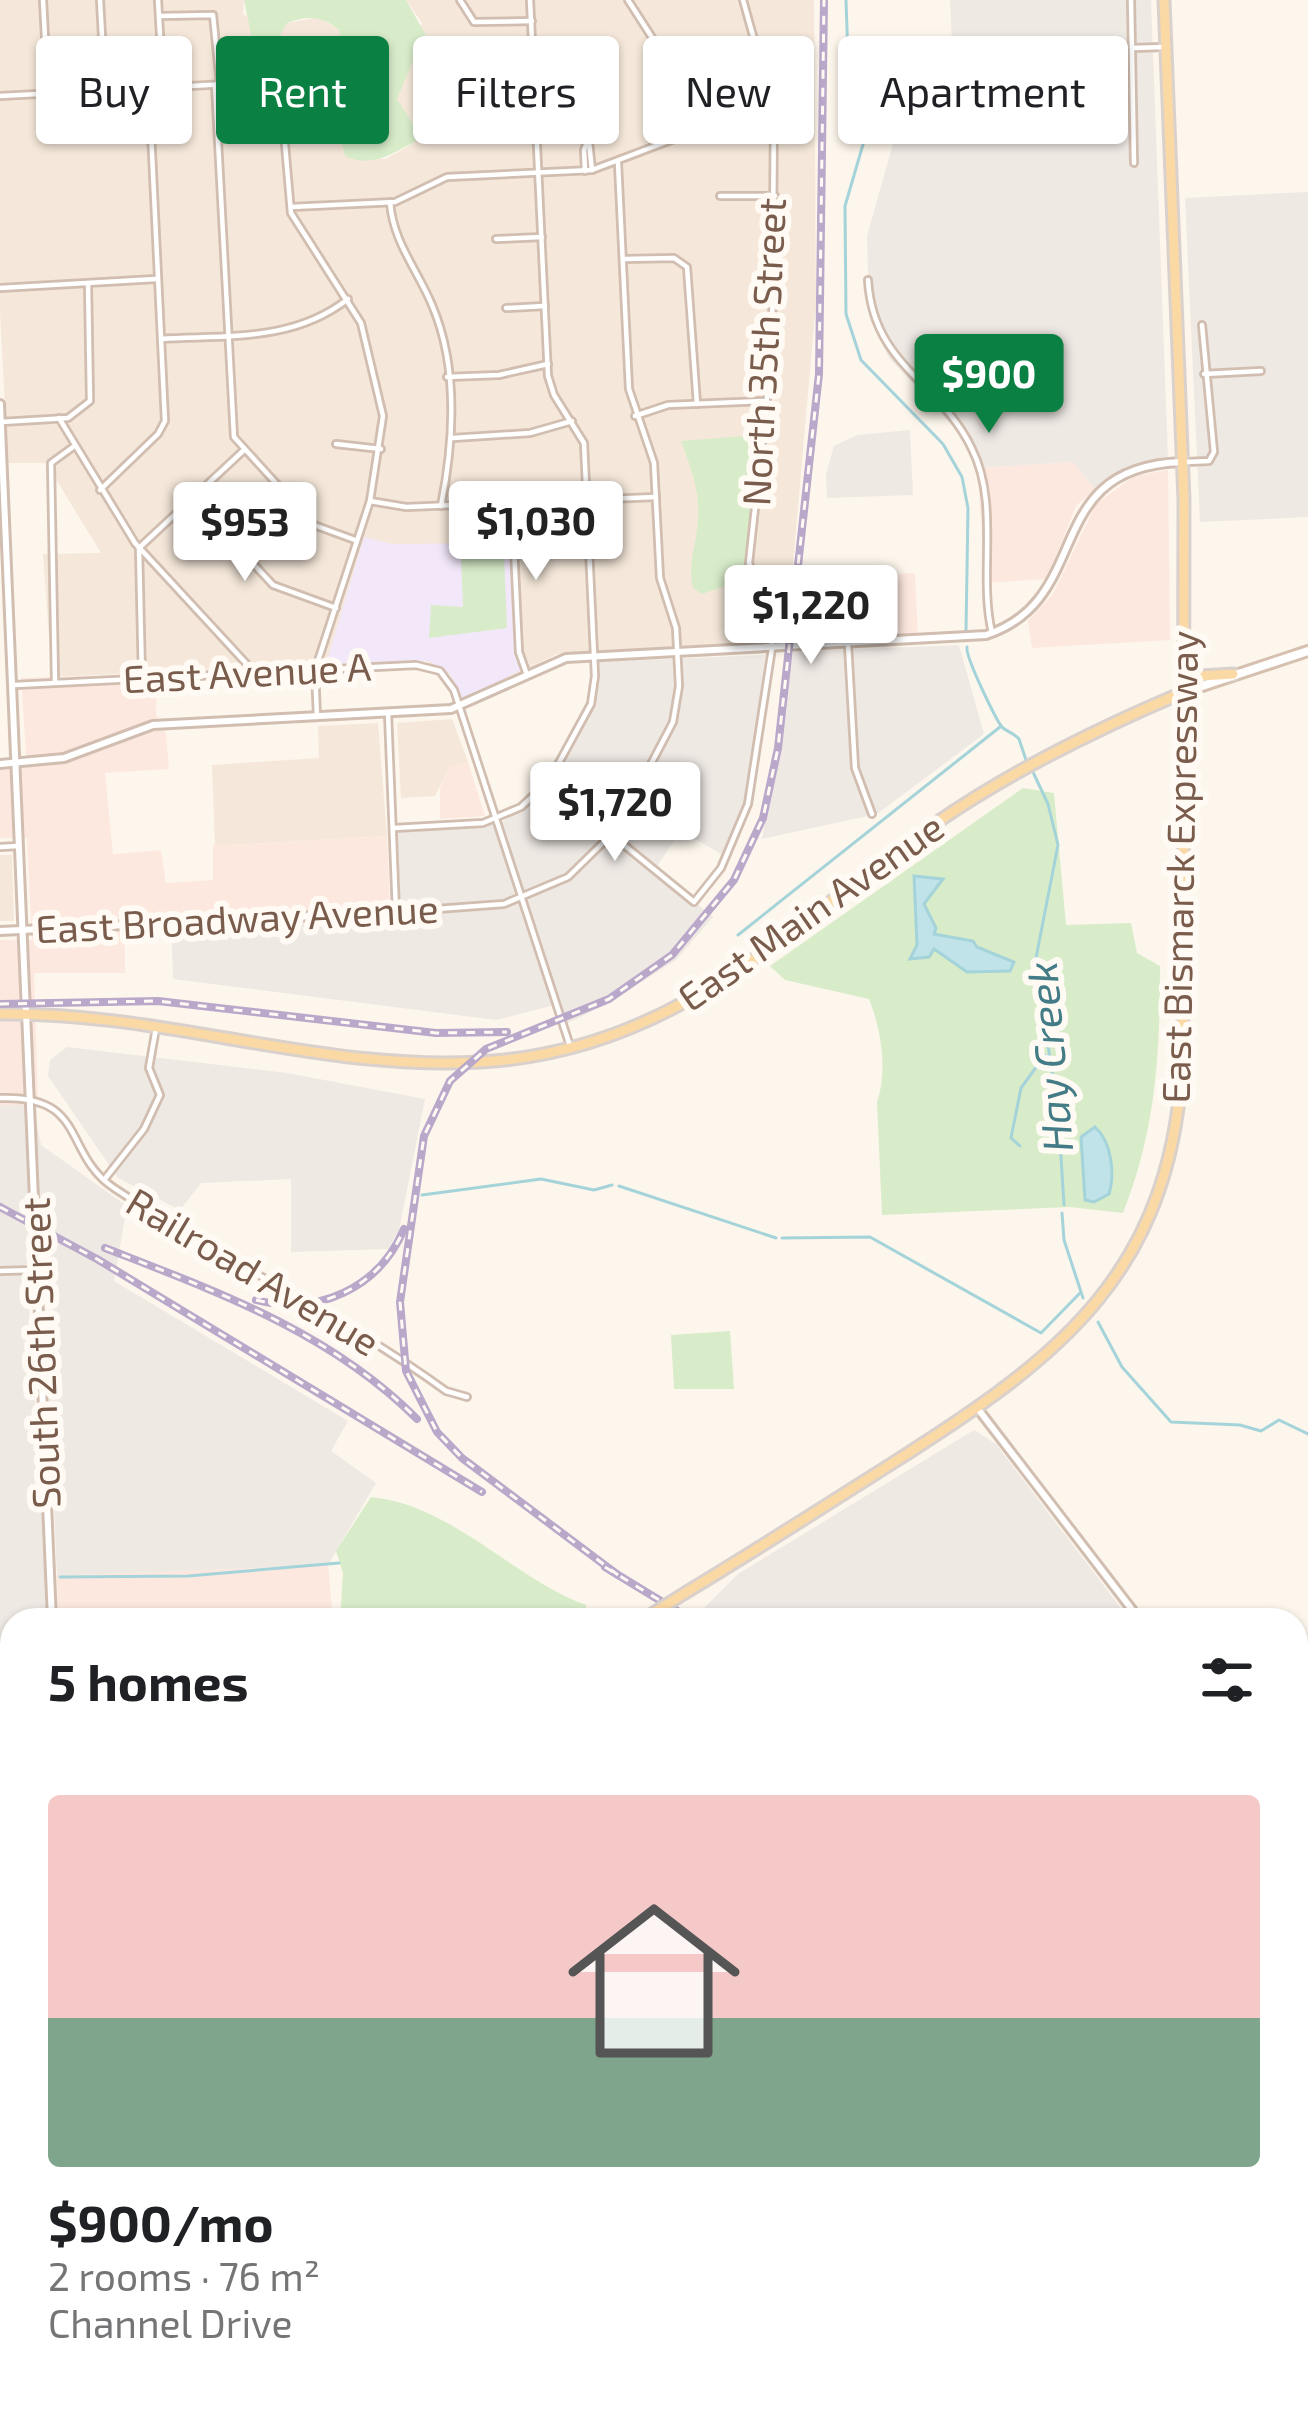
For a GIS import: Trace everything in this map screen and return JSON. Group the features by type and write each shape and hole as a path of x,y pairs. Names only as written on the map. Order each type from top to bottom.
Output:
{"main road":[{"name":"East Bismarck Expressway","path":"661,1608 978,1409 1049,1356 1094,1306 1133,1246 1166,1168 1183,1057 1184,655 1183,462 1164,0"},
{"name":"East Main Avenue","path":"0,1014 156,1028 429,1063 508,1060 571,1048 642,1025 719,986 977,796 1060,748 1184,692 1308,651"},
{"path":"1184,655 1201,676 1233,674"}],"street":[{"path":"43,0 45,36"},
{"path":"100,0 102,36"},
{"path":"158,0 160,36"},
{"path":"460,0 467,18 478,24 532,22"},
{"path":"530,0 533,36"},
{"path":"628,0 651,36"},
{"name":"North 35th Street","path":"743,0 754,36"},
{"path":"1131,0 1135,163"},
{"path":"159,16 213,15 216,68"},
{"path":"1133,48 1166,46"},
{"path":"0,96 36,94"},
{"path":"100,490 163,428 152,144"},
{"path":"219,144 232,433 314,526 358,541"},
{"path":"284,144 290,207 305,242 348,299 366,335 380,395 381,449 370,501 315,670 317,717"},
{"path":"393,828 496,819 527,803 553,775 591,704 594,656 584,442 554,395 548,364 538,144"},
{"path":"589,144 589,170"},
{"path":"290,207 390,202 447,177 589,170 664,144"},
{"name":"North 35th Street","path":"613,836 694,902 721,868 748,804 772,648 770,615 749,568 767,401 774,144"},
{"name":"East Broadway Avenue","path":"0,931 396,912 523,899 577,870 613,836 670,734 678,695 676,623 661,578 654,463 635,416 628,382 618,163"},
{"path":"720,196 775,196"},
{"path":"390,202 394,232 437,318 447,377 453,438 441,506"},
{"path":"496,239 542,237"},
{"path":"622,260 674,258 687,267 697,404"},
{"path":"0,288 158,279"},
{"path":"868,280 872,311 885,344 954,421 977,460 984,491 992,633"},
{"path":"1,422 76,415 92,397 88,283"},
{"path":"161,339 299,329 348,299"},
{"path":"506,308 545,306"},
{"path":"0,764 73,755 153,725 459,707 559,659 992,633 1019,619 1042,597 1080,514 1102,488 1140,467 1209,461 1214,452 1202,325"},
{"path":"447,377 499,375 548,364"},
{"path":"1204,374 1261,371"},
{"path":"635,416 668,405 767,401"},
{"name":"South 26th Street","path":"0,404 4,603 28,1014 51,1608"},
{"path":"58,418 140,548 255,673"},
{"path":"453,438 522,434 573,421"},
{"path":"336,444 381,449"},
{"path":"55,682 52,460 73,447"},
{"path":"142,678 140,548 244,450"},
{"path":"370,501 441,506 656,497"},
{"path":"193,499 273,585 336,608"},
{"path":"512,503 519,657 526,672"},
{"path":"848,644 855,768 872,814"},
{"name":"East Avenue A","path":"0,678 55,682 429,666 449,681 459,707"},
{"path":"459,707 571,1048"},
{"path":"388,713 396,912"},
{"path":"0,847 20,846"},
{"path":"104,1180 144,1129 160,1094 149,1068 156,1028"},
{"path":"0,1098 31,1099"},
{"name":"Railroad Avenue","path":"31,1099 68,1120 104,1180 446,1391 467,1397"},
{"path":"0,1271 37,1270"},
{"path":"978,1409 1131,1608"}],"shaded area":[{"path":"0,0 244,0 243,15 287,23 319,17 341,36 216,36 216,144 342,144 345,156 386,159 413,143 619,144 619,36 418,36 422,23 406,0 814,0 816,303 786,642 557,654 463,700 450,674 424,660 52,677 43,554 101,553 46,463 8,463 0,312"},
{"path":"950,0 1151,0 1168,458 1129,466 1095,489 1073,462 977,468 960,434 889,358 869,316 867,236 893,144 1128,144 1128,36 952,36"},
{"path":"413,49 413,124 396,99"},
{"path":"1308,192 1308,517 1200,522 1185,198"},
{"path":"910,430 913,495 827,498 826,474 834,446 857,435"},
{"path":"1073,462 1095,489 1076,506 1047,579 986,583 977,468"},
{"path":"1168,470 1170,640 1032,648 1028,621 1053,594 1096,504 1134,476"},
{"path":"364,537 392,544 509,543 514,650 521,670 463,700 450,674 429,661 326,664"},
{"path":"915,573 918,636 815,641 812,577"},
{"path":"959,645 984,734 877,814 762,839 793,652"},
{"path":"765,655 748,794 723,855 681,831 655,869 713,917 676,960 605,1005 566,1024 559,1004 496,1020 173,979 171,920 398,908 395,831 502,822 544,795 589,716 597,662"},
{"path":"157,674 156,715 166,734 169,769 105,773 113,854 161,850 166,883 213,880 213,846 387,836 390,909 172,920 172,930 125,935 125,973 34,973 38,1094 33,1105 0,1105 0,940 32,940 27,838 0,838 0,770 27,768 21,678"},
{"path":"452,719 468,762 449,768 435,796 401,798 397,723"},
{"path":"378,723 387,836 215,846 212,765 319,758 318,726"},
{"path":"468,762 485,816 440,819 440,788 449,767"},
{"path":"0,855 12,855 14,921 0,921"},
{"path":"67,1047 287,1073 425,1099 399,1230 388,1249 291,1252 291,1179 201,1183 180,1210 118,1178 48,1076 50,1060"},
{"path":"0,1105 33,1105 41,1145 127,1206 114,1281 348,1421 331,1451 376,1483 328,1565 57,1576 49,1397 56,1393 52,1276 27,1277 48,1608 0,1608"},
{"path":"974,1430 996,1444 1121,1608 704,1608 738,1574"},
{"path":"328,1565 332,1608 58,1608 57,1576"}],"green space":[{"path":"244,0 406,0 426,36 413,36 413,63 397,99 413,124 413,143 364,161 345,156 342,144 389,144 389,36 340,36 326,22 308,18 287,23 280,36 251,36"},
{"path":"757,435 745,579 702,594 693,588 691,579 698,498 681,441"},
{"path":"504,555 507,628 429,638 431,605 463,607 461,557"},
{"path":"1023,788 1054,793 1066,925 1131,923 1137,953 1160,966 1154,1091 1134,1182 1123,1213 1070,1207 882,1215 877,1102 882,1064 869,999 785,980 770,966"},
{"path":"730,1331 734,1389 674,1389 671,1335"},
{"path":"371,1497 401,1503 456,1528 586,1608 341,1608 343,1573 336,1551"}],"water":[{"path":"914,876 943,879 924,904 936,928 934,934 973,941 1014,962 1010,971 967,972 934,949 929,957 910,959 917,945"},
{"path":"1095,1127 1111,1159 1112,1178 1109,1194 1094,1202 1085,1200 1081,1137"}],"waterway":[{"name":"Hay Creek","path":"846,0 848,58 869,124 845,206 846,314 861,360 943,444 962,477 968,508 966,631"},
{"name":"Hay Creek","path":"967,647 995,715 1019,739 1026,760"},
{"path":"738,935 1000,727"},
{"name":"Hay Creek","path":"1032,770 1048,804 1058,845 1035,963 1058,1109 1064,1205"},
{"path":"1020,1146 1011,1138 1021,1088 1045,1055"},
{"path":"422,1195 541,1179 594,1190 612,1185"},
{"path":"619,1186 776,1238"},
{"name":"Hay Creek","path":"1062,1213 1064,1240 1083,1298"},
{"path":"782,1238 870,1237 1041,1333 1080,1293"},
{"name":"Hay Creek","path":"1098,1322 1122,1367 1171,1422 1240,1425 1261,1431 1279,1420 1308,1434"},
{"path":"60,1577 188,1576 339,1563"}],"railway":[{"path":"618,1575 462,1458 437,1432 406,1371 400,1302 424,1136 450,1081 486,1049 609,999 672,955 734,880 763,818 778,748 819,374 824,0"},
{"path":"0,1004 158,1001 436,1033 507,1032"},
{"path":"0,1207 97,1259 482,1492"},
{"path":"256,1300 302,1304 344,1293 379,1267 404,1229"},
{"path":"105,1248 310,1338 383,1388 417,1419"},
{"path":"605,1567 672,1608"}]}
